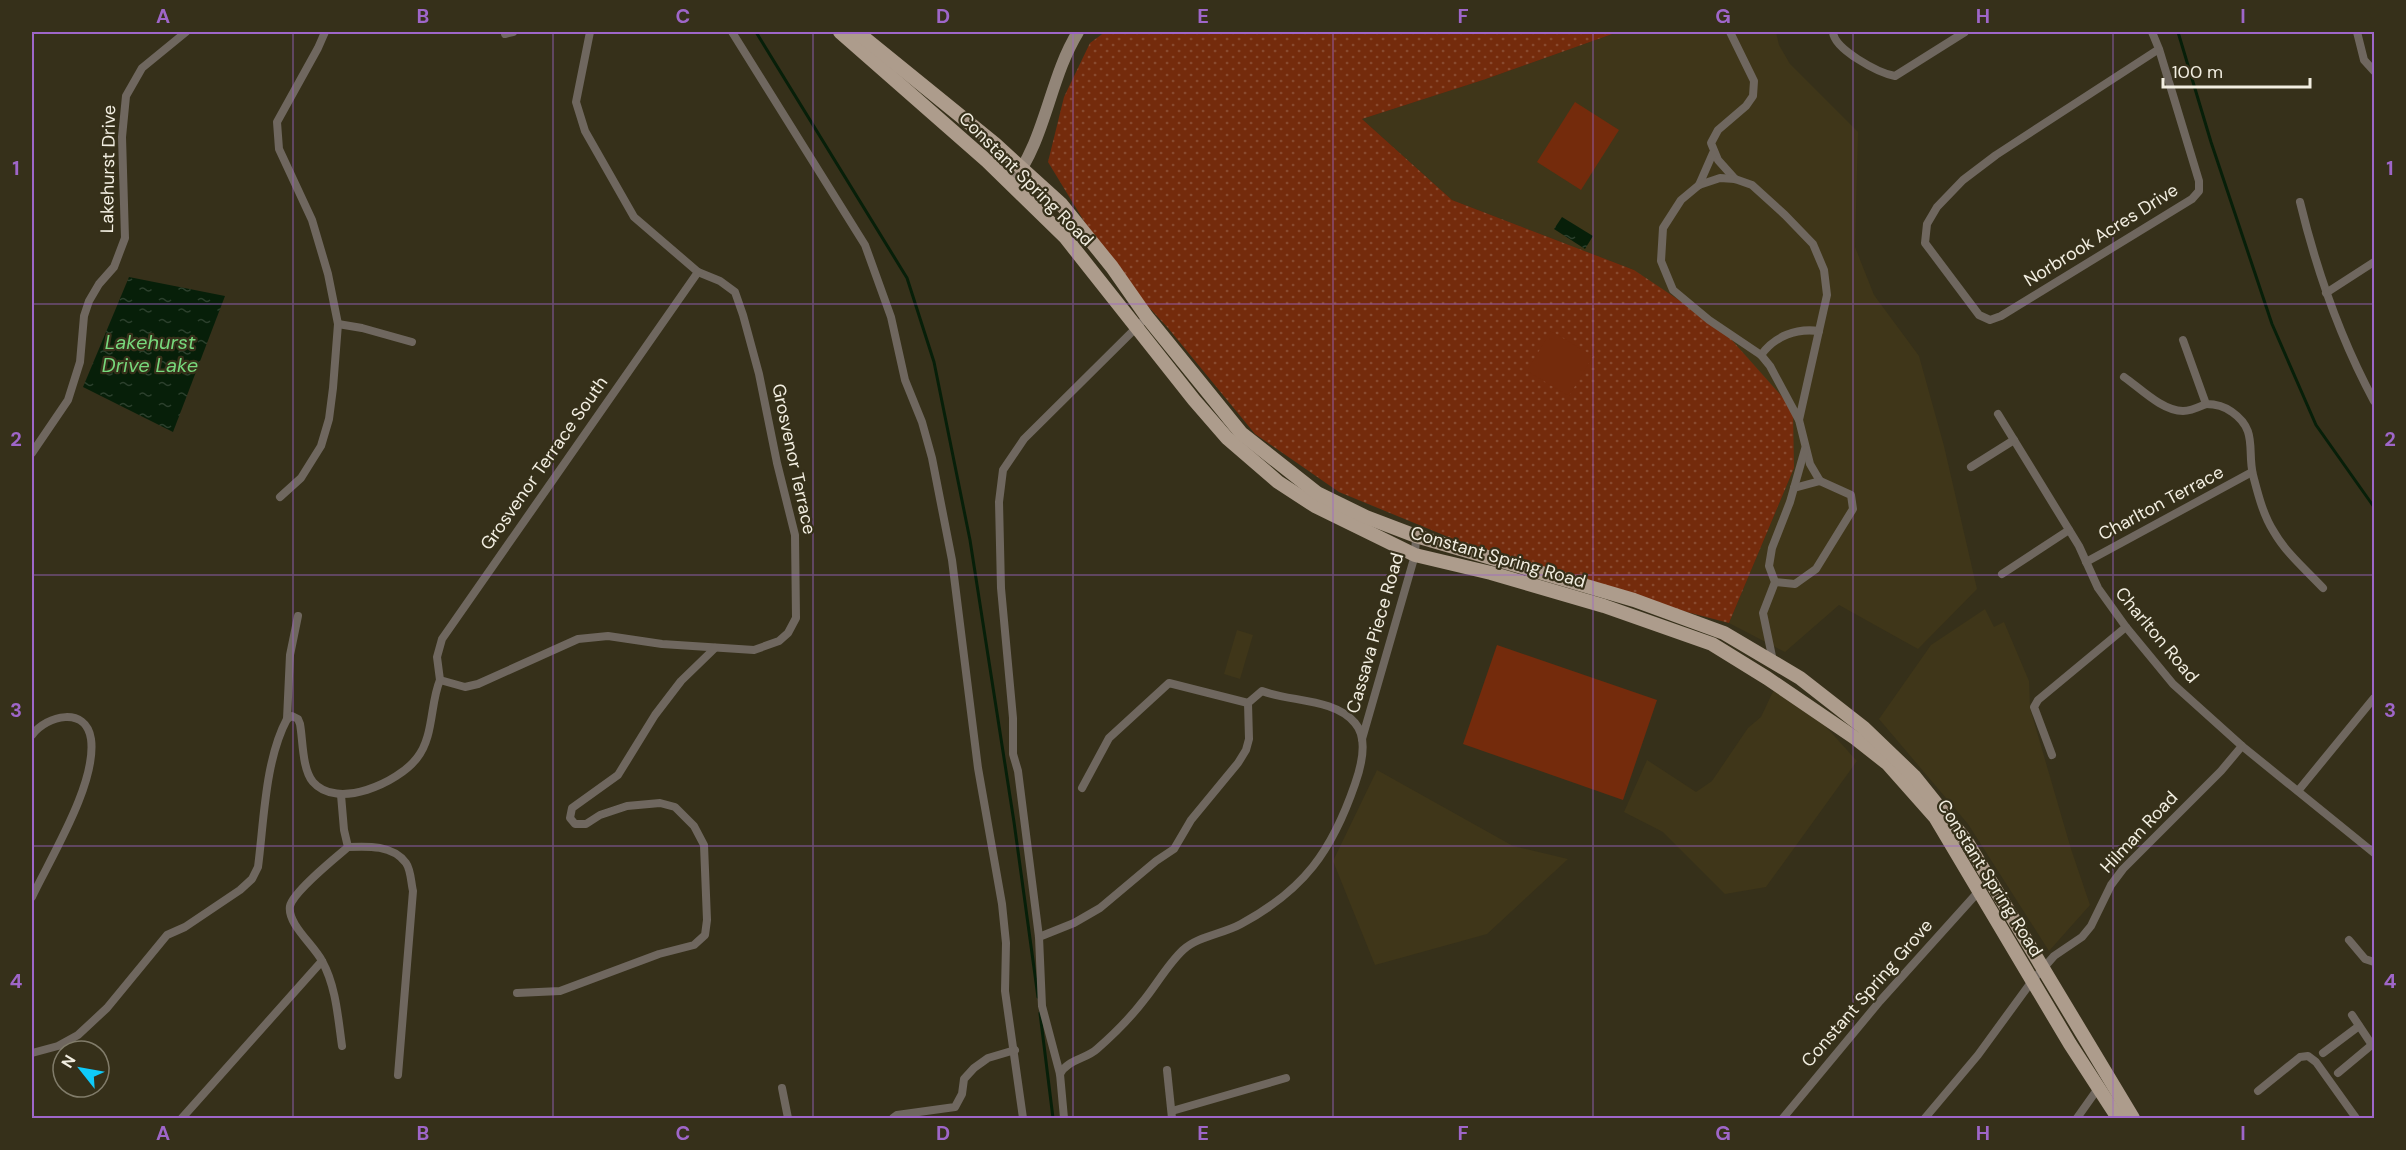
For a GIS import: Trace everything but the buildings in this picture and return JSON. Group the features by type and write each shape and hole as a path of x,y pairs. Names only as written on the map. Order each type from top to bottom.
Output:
{"main road":[{"name":"Constant Spring Road","path":"840,32 1011,184 1065,237 1241,433 1317,493 1416,536 1634,600 1724,633 1800,678 1864,728 1914,776 1967,842 2133,1119"},
{"name":"Constant Spring Road","path":"857,32 1023,169 1061,204 1112,267 1142,322 1194,400 1227,438 1278,482 1315,506 1415,555 1491,573 1604,606 1712,645 1745,663 1855,738 1888,764 1935,817 2032,981 2118,1119"},
{"path":"1011,184 1029,159 1061,64 1078,32"}],"street":[{"name":"Lakehurst Drive","path":"32,453 68,400 80,362 84,315 99,284 114,267 125,238 122,137 126,96 142,68 186,32"},
{"path":"280,497 301,478 321,446 329,419 338,324 328,274 312,220 279,149 277,122 325,32"},
{"name":"Grosvenor Terrace","path":"440,680 465,687 478,684 578,639 608,636 662,644 754,650 779,641 788,633 796,618 795,535 777,463 759,374 735,292 720,281 698,272 634,217 585,131 576,102 590,32"},
{"path":"732,32 865,245 891,317 905,380 922,422 932,458 952,560 978,768 1002,904 1006,943 1005,991 1023,1119"},
{"path":"1730,32 1754,81 1753,96 1746,106 1718,130 1712,137 1711,144 1713,153 1735,179"},
{"path":"1833,32 1838,44 1845,49 1876,70 1895,76 1965,32"},
{"path":"2152,32 2159,50"},
{"path":"2357,32 2364,60 2374,70"},
{"name":"Norbrook Acres Drive","path":"2159,50 2199,182 2199,191 2192,199 2001,316 1990,320 1979,315 1925,243 1927,224 1937,207 1963,180 1996,155 2159,50"},
{"path":"1699,185 1713,153"},
{"path":"1775,582 1795,584 1816,569 1853,509 1851,495 1820,481 1810,465 1799,420 1770,366 1761,356 1709,320 1673,290 1661,261 1663,228 1681,200 1699,185 1720,178 1735,179 1752,185 1813,244 1824,270 1827,295 1799,420"},
{"path":"2300,202 2313,257 2326,293 2374,401"},
{"path":"2326,293 2374,262"},
{"name":"Grosvenor Terrace South","path":"341,795 376,787 399,775 418,757 433,719 434,694 440,680 437,657 442,639 698,272"},
{"path":"1064,1119 1060,1074 1042,1006 1039,937 1018,771 1013,754 1013,718 1000,564 999,502 1003,470 1024,439 1142,322"},
{"path":"338,324 362,327 412,342"},
{"path":"1761,356 1768,345 1798,330 1819,332"},
{"path":"2183,340 2206,404"},
{"path":"2124,376 2174,410 2184,411 2206,404 2216,404 2227,408 2245,423 2249,435 2252,472 2264,512 2274,532 2288,551 2323,588"},
{"name":"Charlton Road","path":"1998,414 2069,530 2098,588 2126,627 2173,684 2242,746 2371,851"},
{"path":"1971,467 2014,440"},
{"path":"1773,661 1763,613 1775,582 1769,566 1772,548 1794,488 1805,449"},
{"name":"Charlton Terrace","path":"2086,562 2252,472"},
{"path":"1794,488 1820,481"},
{"path":"2002,574 2069,530"},
{"name":"Cassava Piece Road","path":"1060,1074 1063,1068 1095,1051 1142,1003 1184,949 1240,925 1271,905 1301,881 1325,852 1342,821 1360,767 1362,740 1415,555 1416,536"},
{"path":"32,1053 58,1046 78,1035 107,1008 167,934 186,927 240,890 252,879 258,867 272,764 287,719 290,655 298,616"},
{"path":"2052,755 2034,707 2038,700 2126,627"},
{"path":"517,993 560,991 659,954 694,945 705,935 707,920 704,845 694,826 675,807 660,802 627,806 586,824 575,824 570,818 572,808 618,775 668,698 681,681 714,648"},
{"path":"1039,937 1074,923 1100,908 1156,861 1174,849 1191,819 1238,763 1246,750 1249,739 1248,703 1169,683 1109,738 1082,788"},
{"name":"Cassava Piece Road","path":"1248,703 1262,691 1272,695 1318,703 1336,710 1356,723 1362,740"},
{"path":"2298,791 2374,698"},
{"path":"287,719 292,716 298,719 300,724 311,780 321,790 341,795 348,847"},
{"path":"32,735 36,729 52,718 71,717 85,724 91,737 92,756 85,788 32,897"},
{"name":"Hilman Road","path":"1925,1119 1978,1055 2042,969 2054,956 2082,937 2091,926 2111,885 2123,869 2242,746"},
{"path":"2371,851 2374,838"},
{"path":"342,1046 336,1003 322,961 290,918 290,904 306,884 348,847 367,846 390,850 407,864 413,891 398,1075"},
{"name":"Constant Spring Grove","path":"1783,1119 1880,1001 1978,891"},
{"path":"2349,940 2366,959 2374,962"},
{"path":"182,1119 322,961"},
{"path":"2338,1072 2373,1044 2352,1015"},
{"path":"2323,1053 2359,1026"},
{"path":"893,1119 897,1115 955,1107 962,1094 964,1079 974,1068 988,1058 1015,1050"},
{"path":"2258,1091 2300,1057 2308,1056 2316,1062 2356,1119"},
{"path":"1167,1070 1172,1115 1286,1078"},
{"path":"2077,1119 2099,1087"},
{"path":"782,1088 788,1119"}],"shaded area":[{"path":"1105,32 1618,32 1483,80 1362,119 1452,200 1634,270 1722,329 1793,409 1794,468 1729,623 1572,582 1509,562 1339,492 1255,434 1168,328 1112,267 1048,162 1064,97 1090,43"},
{"path":"1618,32 1776,32 1779,45 1790,64 1858,132 1855,247 1874,295 1919,356 1944,446 1977,589 1918,649 1839,605 1785,652 1729,623 1794,468 1634,270 1452,200 1362,119 1483,80"},
{"path":"1575,102 1619,130 1581,190 1537,162"},
{"path":"1551,331 1593,356 1569,396 1527,371"},
{"path":"1985,609 1994,627 2004,622 2029,681 2030,708 2071,849 2090,905 2049,951 1968,824 1879,719 1931,645"},
{"path":"1237,630 1253,635 1240,679 1224,674"},
{"path":"1497,645 1657,700 1623,800 1463,744"},
{"path":"1777,683 1789,686 1857,761 1766,887 1725,894 1663,832 1624,812 1647,760 1696,792 1712,781 1748,728 1761,717"},
{"path":"1377,770 1513,846 1568,859 1487,934 1375,965 1333,861"}],"water":[{"path":"1562,217 1593,236 1585,249 1554,229"},
{"name":"Lakehurst Drive Lake","path":"129,277 225,296 173,432 83,387"}],"waterway":[{"path":"756,32 907,278 934,362 970,540 1014,822 1038,997"},
{"path":"2178,32 2211,142 2272,324 2316,425 2374,507"},
{"path":"1040,1013 1053,1118"}]}
